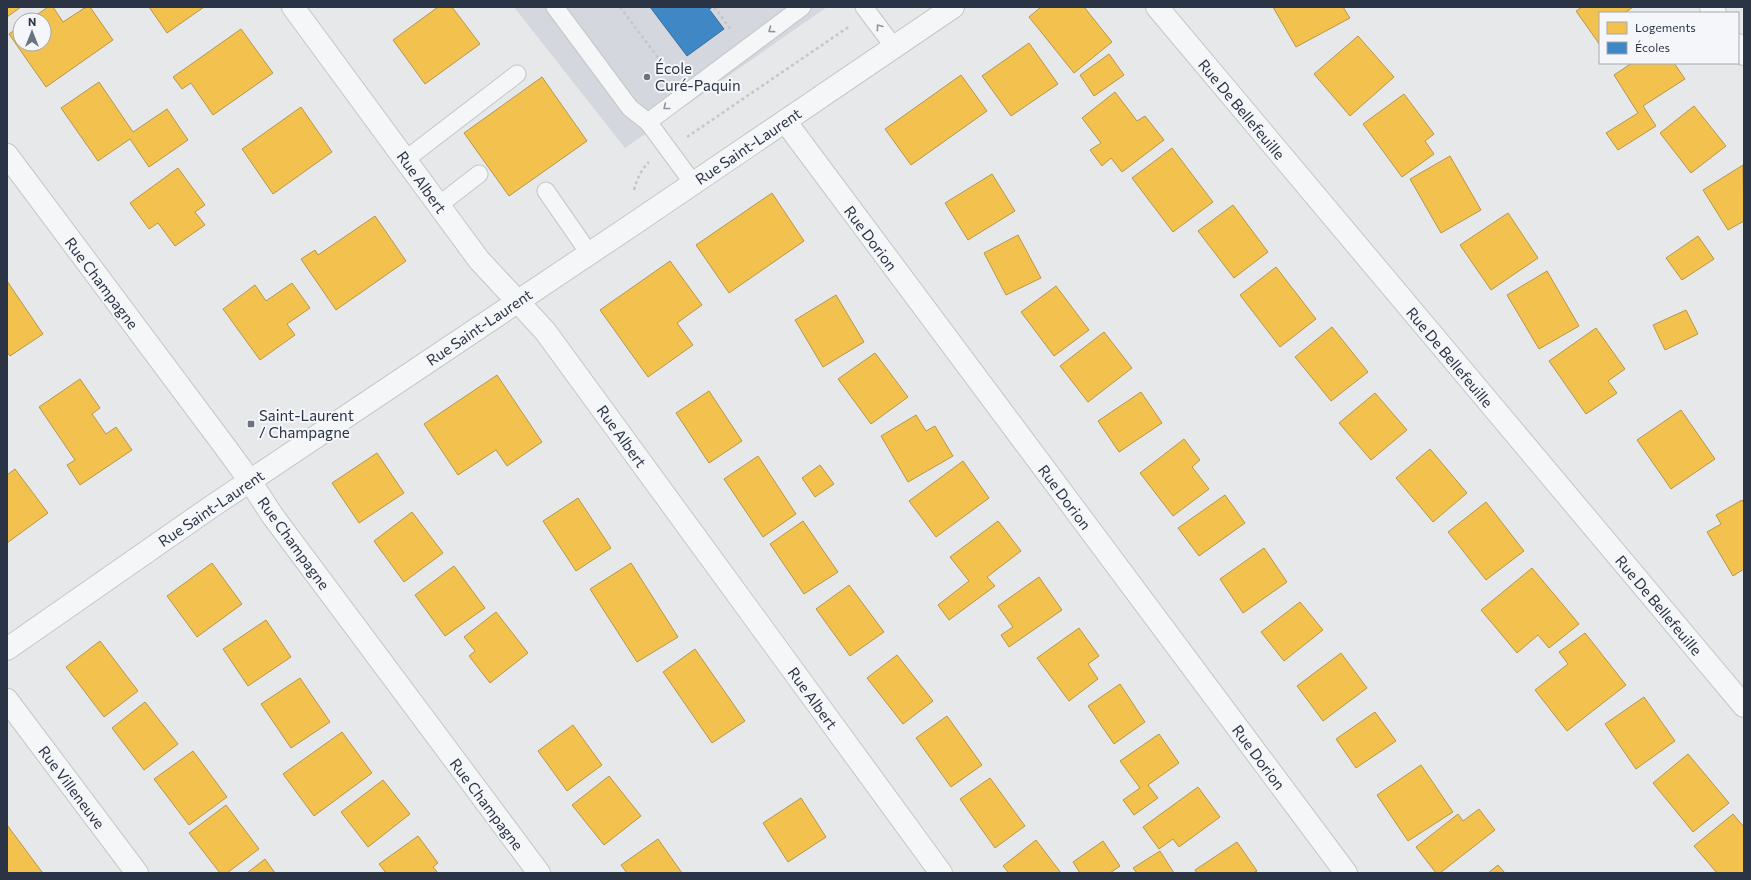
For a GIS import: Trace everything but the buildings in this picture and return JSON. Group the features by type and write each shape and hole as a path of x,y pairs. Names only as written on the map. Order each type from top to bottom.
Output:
{"street":[{"name":"Rue Albert","path":"293,7 479,260 545,331 941,873"},
{"name":"Rue Saint-Laurent","path":"7,649 250,481 953,7"},
{"name":"Rue De Bellefeuille","path":"1157,7 1744,706"},
{"name":"Rue Dorion","path":"785,121 1346,873"},
{"name":"Rue Champagne","path":"7,156 250,481 272,515 539,873"},
{"name":"Rue Villeneuve","path":"7,700 137,873"}],"lane":[{"path":"555,7 630,108 648,122 693,183"},
{"path":"648,122 802,7"},
{"path":"864,7 894,47"},
{"path":"405,160 517,74"},
{"path":"439,205 479,174"},
{"path":"546,191 589,253"}],"path":[{"path":"620,7 674,79"},
{"path":"714,7 733,32"},
{"path":"689,135 849,27"},
{"path":"635,189 643,167 652,160"}],"shaded area":[{"name":"École Curé-Paquin","path":"514,7 827,7 625,148"}],"place":[{"name":"École Curé-Paquin","path":"647,77"},
{"name":"Saint-Laurent / Champagne","path":"251,424"}]}
